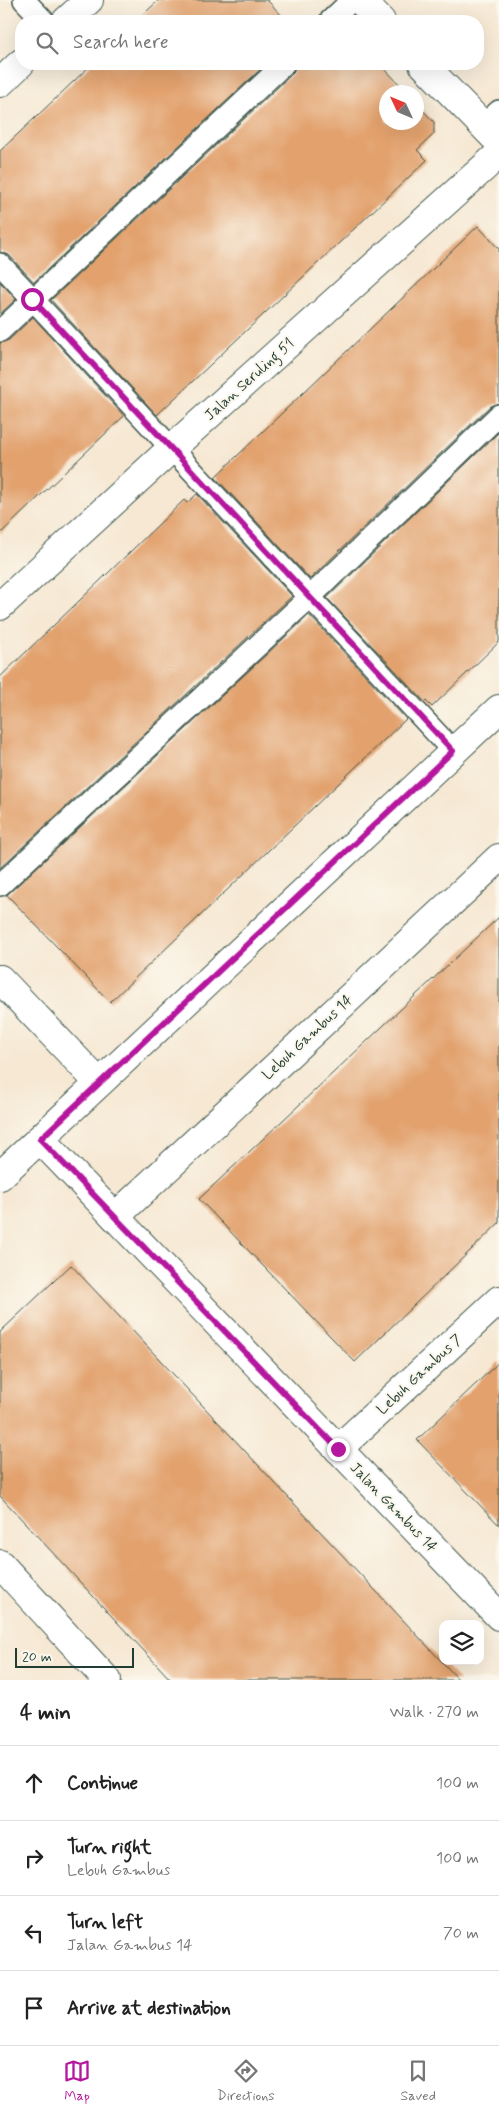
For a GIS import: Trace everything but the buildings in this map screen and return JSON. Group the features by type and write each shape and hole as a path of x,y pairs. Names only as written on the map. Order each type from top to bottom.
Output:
{"street":[{"path":"73,15 89,0"},
{"path":"360,0 375,15"},
{"path":"0,83 15,69"},
{"path":"430,70 494,126"},
{"name":"Jalan Seruling 51","path":"0,606 172,448 499,154"},
{"path":"0,1176 499,709"},
{"name":"Lebuh Gambus 14","path":"115,1217 499,858"},
{"path":"0,979 99,1083"},
{"name":"Jalan Gambus 14","path":"40,1139 499,1616"},
{"name":"Lebuh Gambus 7","path":"338,1449 499,1300"},
{"path":"0,1564 107,1680"}],"lane":[{"path":"24,0 38,15"},
{"path":"336,15 352,0"},
{"path":"0,331 278,70"},
{"path":"0,264 453,751"},
{"path":"0,885 310,597 499,415"}],"route":[{"path":"32,299 453,751 40,1139 338,1449"}]}
